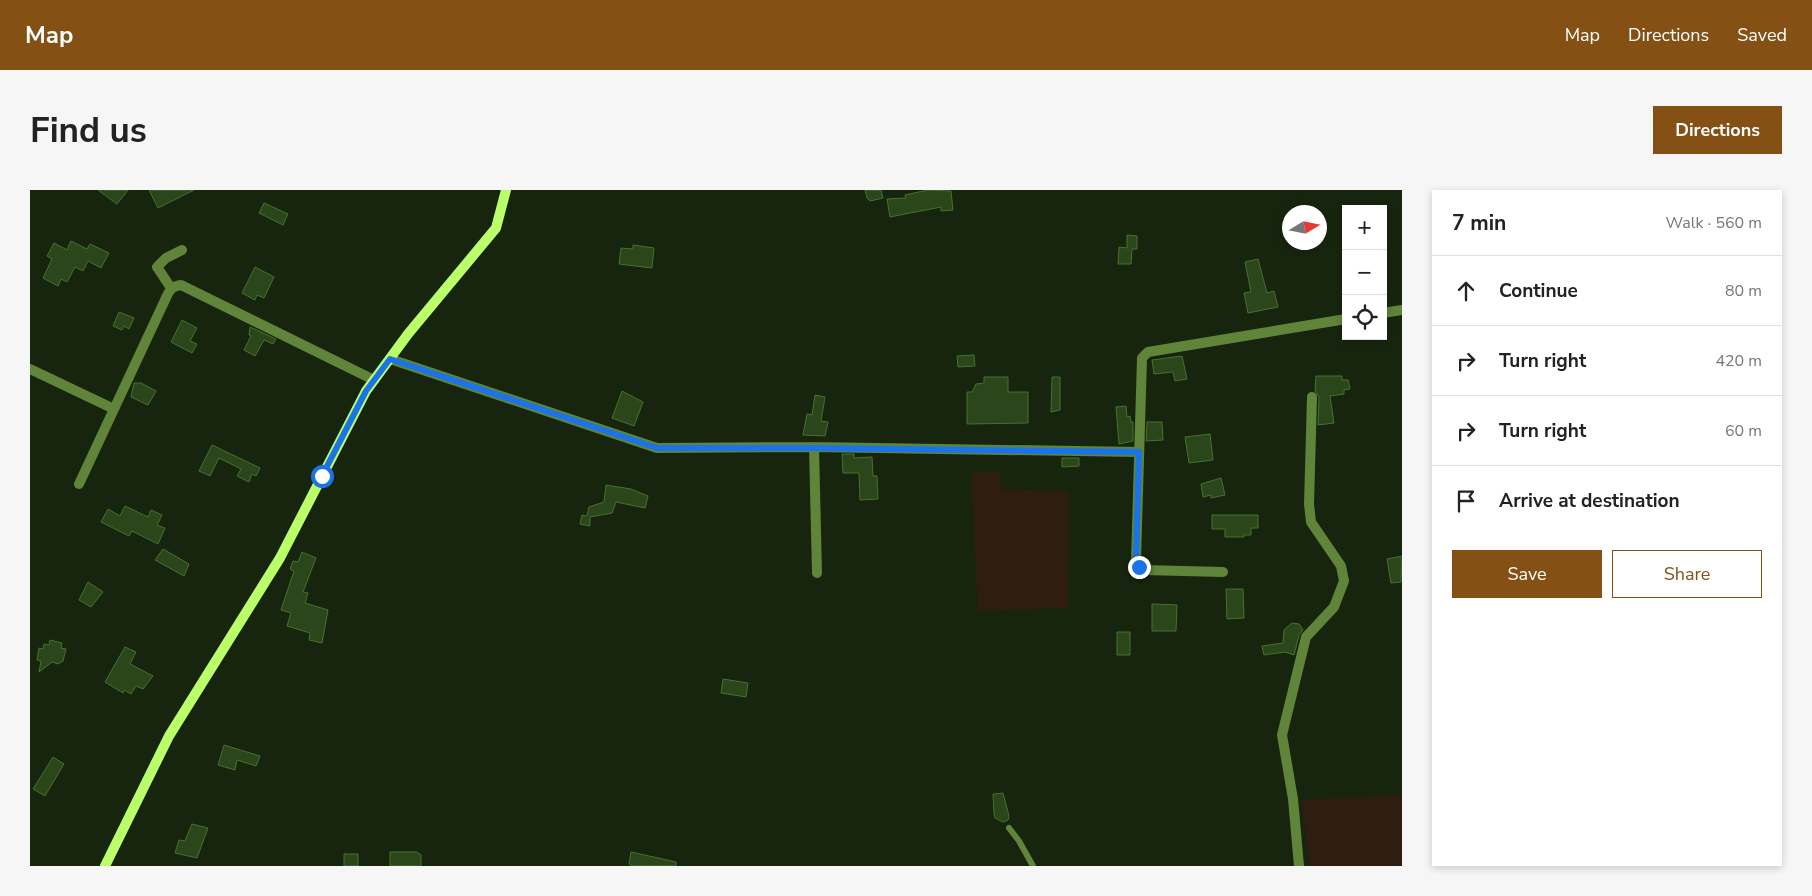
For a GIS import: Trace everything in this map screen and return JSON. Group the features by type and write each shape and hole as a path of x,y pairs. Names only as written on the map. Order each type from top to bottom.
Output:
{"street":[{"path":"105,866 169,736 280,558 366,391 496,228 506,190"},
{"path":"171,288 157,267 166,258 182,250"},
{"path":"79,484 171,288 181,285 374,380"},
{"path":"1387,312 1402,310"},
{"path":"1223,572 1143,570 1136,561 1141,362 1144,354 1342,320"},
{"path":"390,359 657,448 1139,452"},
{"path":"30,369 114,409"},
{"path":"1299,866 1293,799 1282,736 1306,637 1334,607 1344,581 1341,566 1311,522 1309,504 1312,397"},
{"path":"814,448 816,573"}],"lane":[{"path":"1009,828 1020,841 1033,866"}],"shaded area":[{"path":"1000,471 1000,489 1069,491 1068,608 978,611 971,473"},
{"path":"1402,795 1402,866 1310,866 1301,800"}],"building":[{"path":"98,190 128,190 117,204"},
{"path":"149,190 194,190 158,208"},
{"path":"865,190 881,190 883,198 870,201"},
{"path":"928,190 951,191 953,210 941,211 941,207 890,217 887,199 906,198 905,195"},
{"path":"264,203 288,214 283,225 259,213"},
{"path":"1127,235 1137,236 1137,249 1132,249 1131,264 1118,264 1119,247 1127,248"},
{"path":"71,241 87,249 90,244 109,253 101,268 88,261 83,271 75,267 67,282 61,279 58,286 43,278 52,259 47,256 54,243 67,250"},
{"path":"633,245 654,248 652,268 619,264 621,248 633,249"},
{"path":"1258,259 1267,293 1274,291 1278,307 1248,313 1244,293 1251,292 1245,262"},
{"path":"255,267 274,277 264,298 257,295 255,300 242,293"},
{"path":"119,312 134,318 129,329 124,326 122,330 113,326"},
{"path":"182,320 197,328 190,341 197,344 192,353 171,342"},
{"path":"250,327 276,339 273,344 264,340 255,356 244,350 251,336 249,335"},
{"path":"974,355 975,366 958,367 957,356"},
{"path":"1182,356 1187,379 1175,381 1173,372 1154,374 1152,360"},
{"path":"1316,376 1342,376 1342,380 1348,380 1350,389 1344,390 1344,394 1330,396 1334,423 1318,425 1319,397 1315,391"},
{"path":"984,377 1008,377 1008,392 1028,392 1028,423 967,424 967,392 972,392 976,384 984,383"},
{"path":"1052,377 1060,377 1060,410 1051,412"},
{"path":"134,383 141,383 156,391 148,405 131,397"},
{"path":"622,391 643,402 634,426 612,418"},
{"path":"815,395 825,397 821,421 828,422 825,436 803,435 807,414 812,415"},
{"path":"1126,406 1127,417 1130,416 1131,422 1133,422 1133,441 1119,444 1116,407"},
{"path":"1147,422 1162,422 1163,440 1146,441"},
{"path":"1210,434 1213,460 1189,463 1185,437"},
{"path":"212,445 260,468 256,476 252,474 249,482 237,476 241,469 219,458 210,476 199,471"},
{"path":"842,454 854,454 854,458 872,457 873,476 877,476 878,499 860,500 859,473 843,473"},
{"path":"1062,458 1079,458 1079,466 1062,467"},
{"path":"1221,478 1225,495 1211,498 1211,495 1203,497 1201,484"},
{"path":"606,485 631,489 648,496 645,508 616,502 612,513 590,517 590,526 580,524 582,515 587,516 589,507 604,502"},
{"path":"125,506 148,517 151,510 162,515 157,525 165,528 158,544 132,531 129,536 101,522 108,509 120,516"},
{"path":"1212,515 1258,515 1258,528 1251,528 1251,535 1244,535 1244,537 1225,537 1225,529 1212,529"},
{"path":"163,549 189,564 184,576 155,560"},
{"path":"302,552 316,558 303,592 308,593 305,603 328,610 322,643 309,640 310,633 287,626 291,613 281,610 294,571 290,569 293,561 298,562"},
{"path":"1402,556 1401,582 1391,583 1387,559"},
{"path":"88,582 103,592 91,607 79,600"},
{"path":"1226,589 1243,589 1244,618 1227,619"},
{"path":"1152,604 1177,605 1176,631 1152,631"},
{"path":"1292,623 1299,624 1303,630 1299,635 1294,655 1285,652 1264,655 1262,646 1283,643 1284,630"},
{"path":"1117,632 1130,632 1130,655 1117,655"},
{"path":"50,640 62,643 61,648 66,649 63,661 58,664 52,662 39,672 41,661 37,660 39,648 43,649 44,644 49,645"},
{"path":"125,647 136,652 130,664 153,676 143,689 136,686 131,694 124,690 123,693 105,682"},
{"path":"723,679 748,683 746,697 721,693"},
{"path":"224,745 260,756 256,766 237,760 235,770 218,765"},
{"path":"53,757 64,764 45,796 33,789"},
{"path":"1003,793 1009,816 1008,820 1003,822 995,818 993,794"},
{"path":"192,824 208,828 197,858 175,853 179,840 185,841"},
{"path":"390,852 417,852 421,855 421,866 390,866"},
{"path":"631,852 676,862 676,866 632,866 629,864"},
{"path":"344,854 358,854 358,866 344,866"}],"route":[{"path":"322,476 366,391 390,359 657,448 1139,452 1136,561 1139,567"}]}
